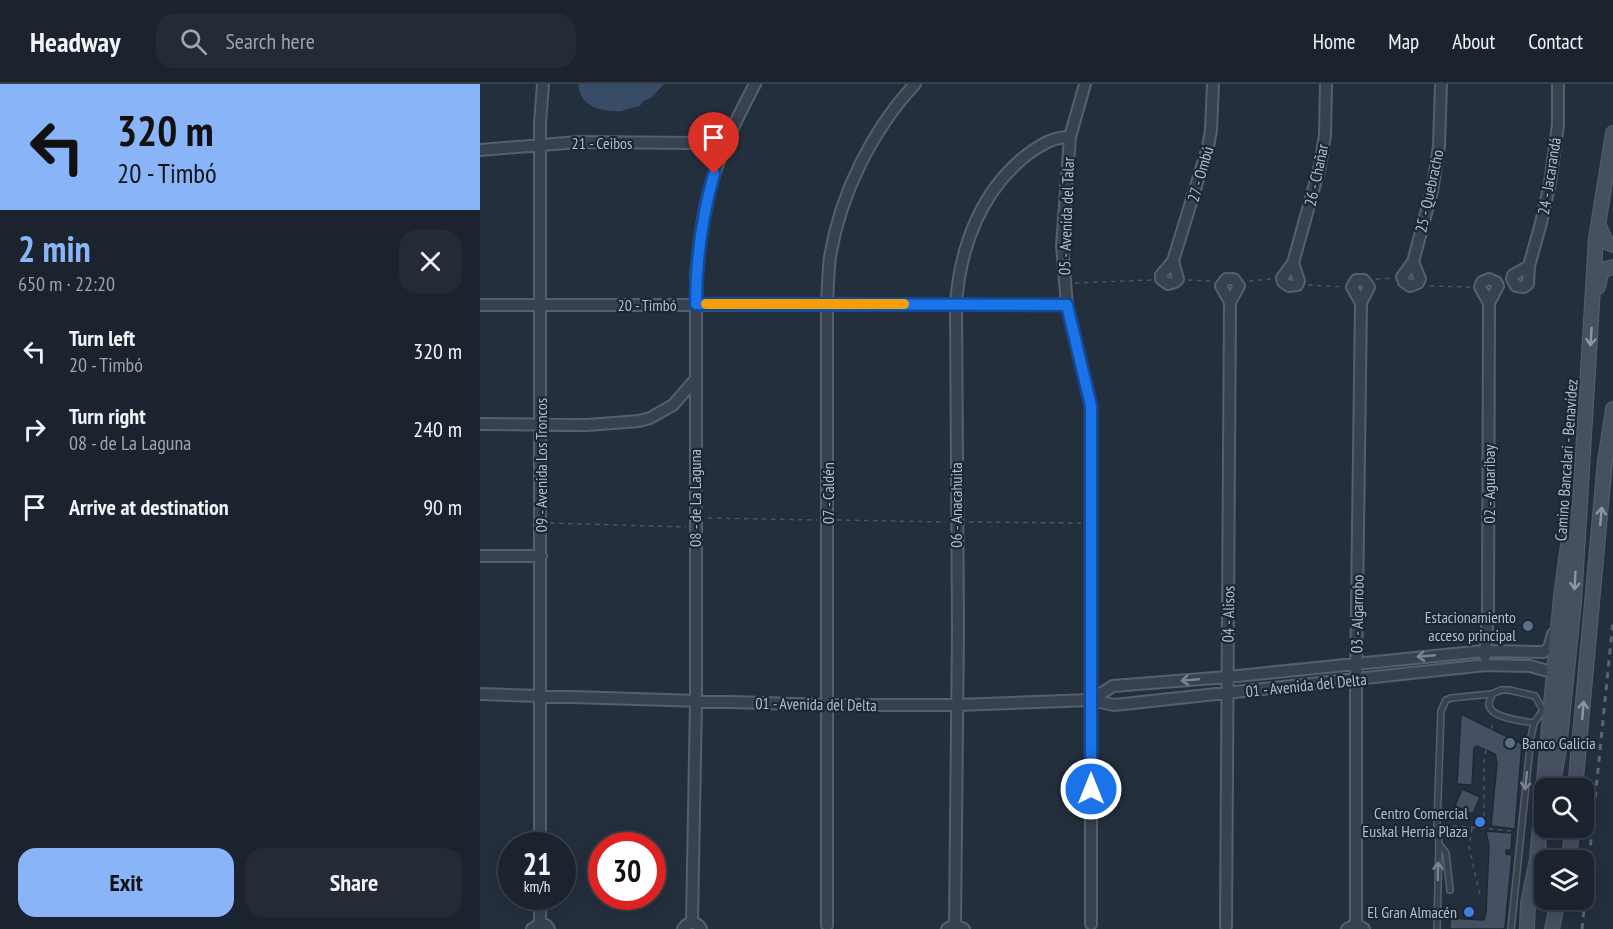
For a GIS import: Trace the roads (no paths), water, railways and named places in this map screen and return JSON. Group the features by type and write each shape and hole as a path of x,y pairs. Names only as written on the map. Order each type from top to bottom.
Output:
{"main road":[{"name":"Camino Bancalari - Benavídez","path":"1554,778 1574,602 1595,249 1613,133"},
{"path":"1598,221 1602,237 1613,245"},
{"path":"1593,300 1601,274 1605,269 1613,267"},
{"path":"1576,778 1605,461 1613,409"},
{"path":"1538,850 1547,711 1555,675 1569,527 1582,460"},
{"path":"1527,929 1526,916 1534,874"},
{"path":"1531,889 1533,929"},
{"path":"1552,929 1556,910"},
{"path":"1562,929 1564,910"}],"street":[{"name":"09 - Avenida Los Troncos","path":"540,832 540,144 543,84"},
{"name":"08 - de La Laguna","path":"692,927 696,702 694,381 697,266 707,198 723,149 755,84"},
{"name":"07 - Caldén","path":"827,928 828,277 834,237 854,178 883,124 915,84"},
{"name":"05 - Avenida del Talar","path":"1085,84 1070,137 1062,246 1067,305 1091,406 1091,927"},
{"name":"27 - Ombú","path":"1173,261 1208,147 1213,84"},
{"name":"26 - Chañar","path":"1293,263 1324,146 1326,84"},
{"name":"25 - Quebracho","path":"1413,262 1436,168 1441,84"},
{"name":"24 - Jacarandá","path":"1529,266 1550,183 1558,124 1558,84"},
{"name":"06 - Anacahuita","path":"955,927 956,304 959,272 967,243 993,189 1010,170 1039,147 1059,137 1070,137"},
{"name":"21 - Ceibos","path":"480,150 578,142 699,143 723,149"},
{"path":"1173,261 1178,273 1177,280 1172,284 1164,282 1161,274 1173,261"},
{"path":"1413,262 1420,279 1414,285 1407,285 1402,277 1413,262"},
{"path":"1293,263 1299,275 1299,281 1297,285 1289,286 1283,282 1282,278 1293,263"},
{"path":"1230,279 1237,282 1239,286 1230,302 1221,286 1223,282 1230,279"},
{"name":"02 - Aguaribay","path":"1486,665 1484,651 1488,614 1489,303 1480,287 1485,280 1492,280 1498,286 1489,303"},
{"name":"03 - Algarrobo","path":"1356,927 1356,662 1361,303 1356,283 1367,283 1369,287 1361,303"},
{"name":"04 - Alisos","path":"1226,928 1230,302"},
{"name":"20 - Timbó","path":"480,305 1067,305"},
{"path":"480,424 623,424 650,418 673,405 694,381"},
{"path":"480,556 541,556"},
{"name":"01 - Avenida del Delta","path":"1091,700 1113,686 1484,651 1522,653 1547,651 1551,644 1561,596"},
{"name":"01 - Avenida del Delta","path":"1484,651 1531,658 1557,653"},
{"name":"01 - Avenida del Delta","path":"480,694 826,705 957,705 1091,700 1114,705 1486,665 1530,666 1555,675"},
{"path":"540,910 540,927"}],"lane":[{"path":"1437,929 1439,844 1437,825 1441,711 1446,700 1451,698 1509,690 1535,696 1547,711 1533,723 1511,929"},
{"path":"1492,694 1489,704 1496,715 1533,723"},
{"path":"1439,844 1446,853 1450,890"}],"water":[{"path":"578,84 664,84 640,106 618,111 599,109 589,104 579,91"}],"railway":[{"path":"1582,929 1613,621"}],"place":[{"name":"Estacionamiento acceso principal","path":"1528,626"},
{"name":"Banco Galicia","path":"1510,743"},
{"name":"Centro Comercial Euskal Herria Plaza","path":"1480,822"},
{"name":"El Gran Almacén","path":"1469,912"}]}
